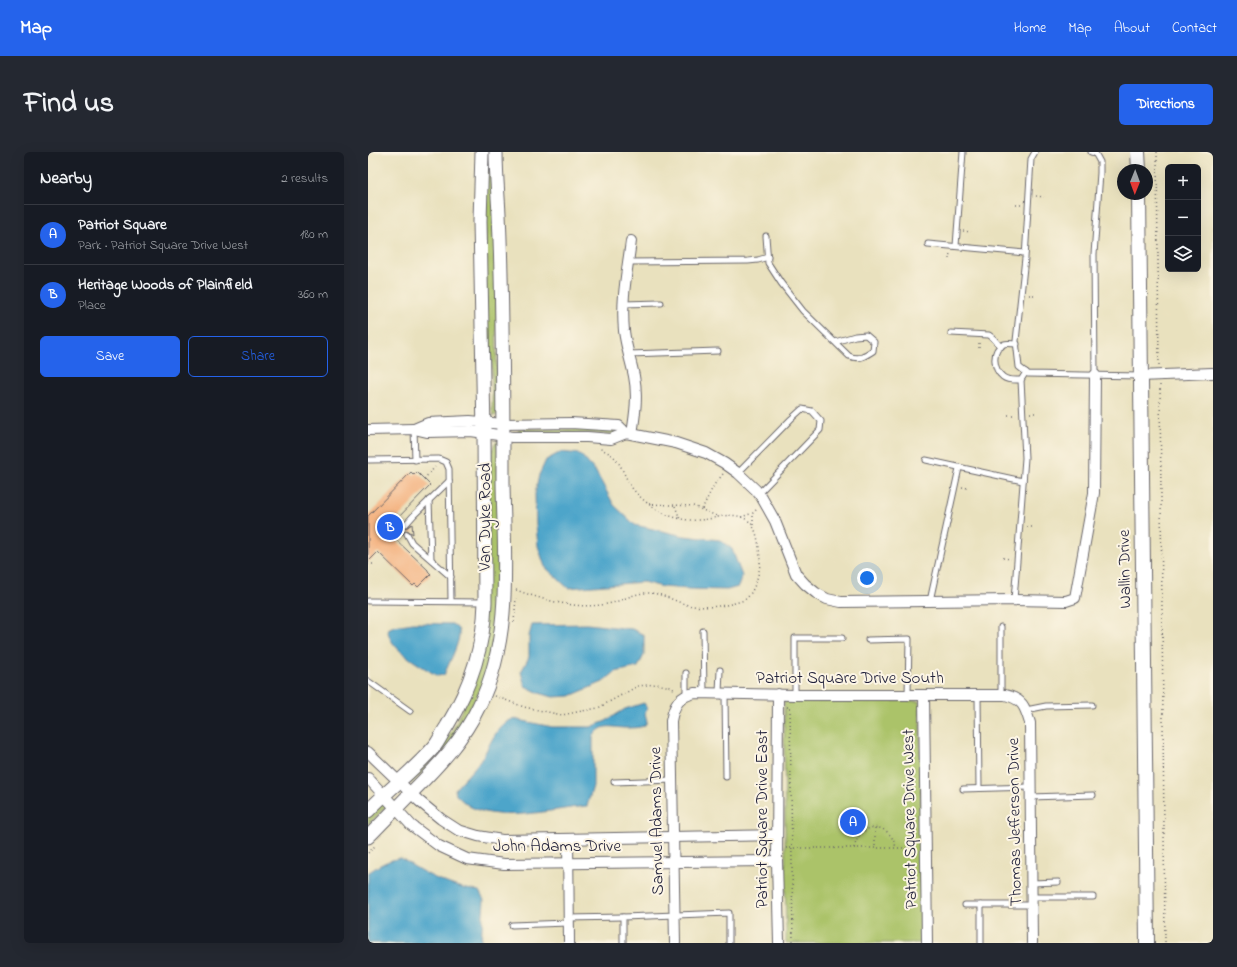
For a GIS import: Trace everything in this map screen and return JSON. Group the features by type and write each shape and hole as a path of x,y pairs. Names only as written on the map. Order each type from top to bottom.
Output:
{"main road":[{"path":"1138,152 1138,164"},
{"name":"Wallin Drive","path":"1139,200 1147,943"}],"street":[{"name":"Van Dyke Road","path":"368,811 400,782 434,746 465,694 475,667 481,644 485,616 484,428 480,221 482,152"},
{"name":"Van Dyke Road","path":"368,837 452,751 471,722 488,686 496,658 502,626 504,598 503,430 499,221 496,152"},
{"path":"629,433 636,398 634,377 625,334 623,304 625,274 631,241"},
{"path":"1140,376 1213,373"},
{"path":"368,430 414,429 427,432 471,431 484,428 503,430 512,437 587,437 611,439 629,433 676,443 706,453 738,473 758,494 775,521 796,574 804,584 816,593 827,598 841,602 1014,600 1066,602 1076,598 1094,493 1095,375"},
{"name":"Patriot Square Drive South","path":"681,695 704,693 795,695 1001,695 1014,697 1024,706"},
{"name":"Patriot Square Drive East","path":"778,694 777,861 779,943"},
{"name":"Samuel Adams Drive","path":"674,943 674,838 671,721 674,709 681,695"},
{"name":"Patriot Square Drive West","path":"924,695 927,943"},
{"name":"Thomas Jefferson Drive","path":"1024,706 1030,723 1032,943"},
{"name":"John Adams Drive","path":"368,752 441,819 458,830 478,836 502,840 777,835"},
{"name":"John Adams Drive","path":"368,778 411,825 439,846 467,859 504,864 777,861"},
{"path":"568,839 569,943"}],"lane":[{"path":"956,246 963,152"},
{"path":"1035,152 1031,159 1017,344 1019,367 1028,374 1035,375 1140,376"},
{"path":"1091,152 1095,153 1100,162 1094,254 1095,375"},
{"path":"766,236 768,263 781,283 803,310 835,342 849,356 856,359 873,351 874,342 866,335 850,337 835,342"},
{"path":"928,244 1025,254"},
{"path":"628,262 748,261 768,257"},
{"path":"623,304 661,303"},
{"path":"951,333 989,334 1001,347"},
{"path":"1017,344 1004,344 997,350 995,360 1003,377 1012,380 1021,380"},
{"path":"629,354 718,351"},
{"path":"1014,600 1025,458 1021,380 1026,372"},
{"path":"738,473 802,409 812,411 821,421 820,430 758,494"},
{"path":"414,429 414,460"},
{"path":"368,460 439,459 446,462 449,469 451,601"},
{"path":"926,460 1023,481"},
{"path":"930,601 959,468"},
{"path":"406,524 414,514 449,481"},
{"path":"429,500 431,559"},
{"path":"407,534 412,543 451,577"},
{"path":"368,601 485,602"},
{"path":"1001,627 1001,695"},
{"path":"703,631 704,693"},
{"path":"795,695 795,638 842,638"},
{"path":"868,640 909,639 908,695"},
{"path":"720,670 726,777"},
{"path":"681,695 686,673"},
{"path":"368,681 410,711"},
{"path":"978,695 980,788"},
{"path":"1024,706 1092,705"},
{"path":"614,782 673,780"},
{"path":"963,789 980,788 1093,795"},
{"path":"1032,882 1058,882"},
{"path":"965,905 1093,897"},
{"path":"981,905 981,943"},
{"path":"512,925 568,920 730,913 730,943"},
{"path":"623,917 623,943"}],"path":[{"path":"1157,152 1159,368"},
{"path":"1035,196 1044,197"},
{"path":"1016,205 1023,205"},
{"path":"963,231 971,232"},
{"path":"949,259 950,251"},
{"path":"1025,294 1035,295"},
{"path":"979,340 979,348"},
{"path":"1160,384 1166,943"},
{"path":"1028,413 1036,413"},
{"path":"1008,415 1017,415"},
{"path":"594,447 605,450 618,460 632,488 648,504 666,515 680,519 700,520 734,516 741,517 752,525"},
{"path":"424,479 435,467"},
{"path":"702,509 714,485 725,472"},
{"path":"960,486 968,488"},
{"path":"648,504 693,506 719,517"},
{"path":"674,506 680,519"},
{"path":"516,590 535,597 574,605 606,604 637,594 646,593 665,596 696,607 720,606 745,600 753,588 759,573 759,553 757,540 752,525 753,512 741,517"},
{"path":"1025,526 1033,527"},
{"path":"1003,558 1011,559"},
{"path":"368,564 375,564"},
{"path":"495,696 524,707 562,715 598,708 638,686 656,684 671,687 681,695"},
{"path":"790,707 794,943"},
{"path":"854,848 856,839 862,832 869,828 878,828 889,833 896,848"},
{"path":"875,828 875,848"},
{"path":"777,848 926,848"}],"green space":[{"path":"485,152 489,152 496,214 497,414 495,416 493,415 492,410 492,359 486,323"},
{"path":"609,429 618,431 613,434 520,433 518,430"},
{"path":"498,441 500,607 490,670 455,740 411,784 410,780 446,740 455,726 474,681 488,469 494,444"},
{"path":"784,701 920,701 922,943 786,943"},
{"path":"382,803 387,804 368,825 368,816"}],"water":[{"path":"561,452 580,454 596,472 614,505 635,525 684,536 720,540 732,549 742,576 738,587 727,590 688,589 663,587 643,582 568,588 545,567 538,546 536,525 535,494 539,475 546,460"},
{"path":"413,623 452,624 459,630 456,647 444,675 437,676 399,650 393,643 389,636 388,629 394,626"},
{"path":"587,624 632,629 644,635 644,655 638,667 615,672 603,682 570,696 553,697 539,693 525,686 521,672 529,657 529,636 532,625"},
{"path":"644,703 647,708 645,714 647,722 644,726 637,728 607,727 600,730 593,737 593,786 587,806 528,814 498,814 484,812 471,807 456,795 455,789 480,761 498,730 508,721 514,719 552,727 591,727 606,721 625,709"},
{"path":"401,858 438,879 458,887 479,891 484,900 481,943 368,943 368,873 384,863"}],"building":[{"path":"411,472 414,475 417,472 430,485 392,524 402,524 403,527 406,528 412,524 413,534 407,530 403,534 391,535 431,574 418,587 415,584 413,586 378,552 368,562 368,516"}],"place":[{"name":"Heritage Woods of Plainfield","path":"390,527"},
{"name":"Patriot Square","path":"853,822"}]}
